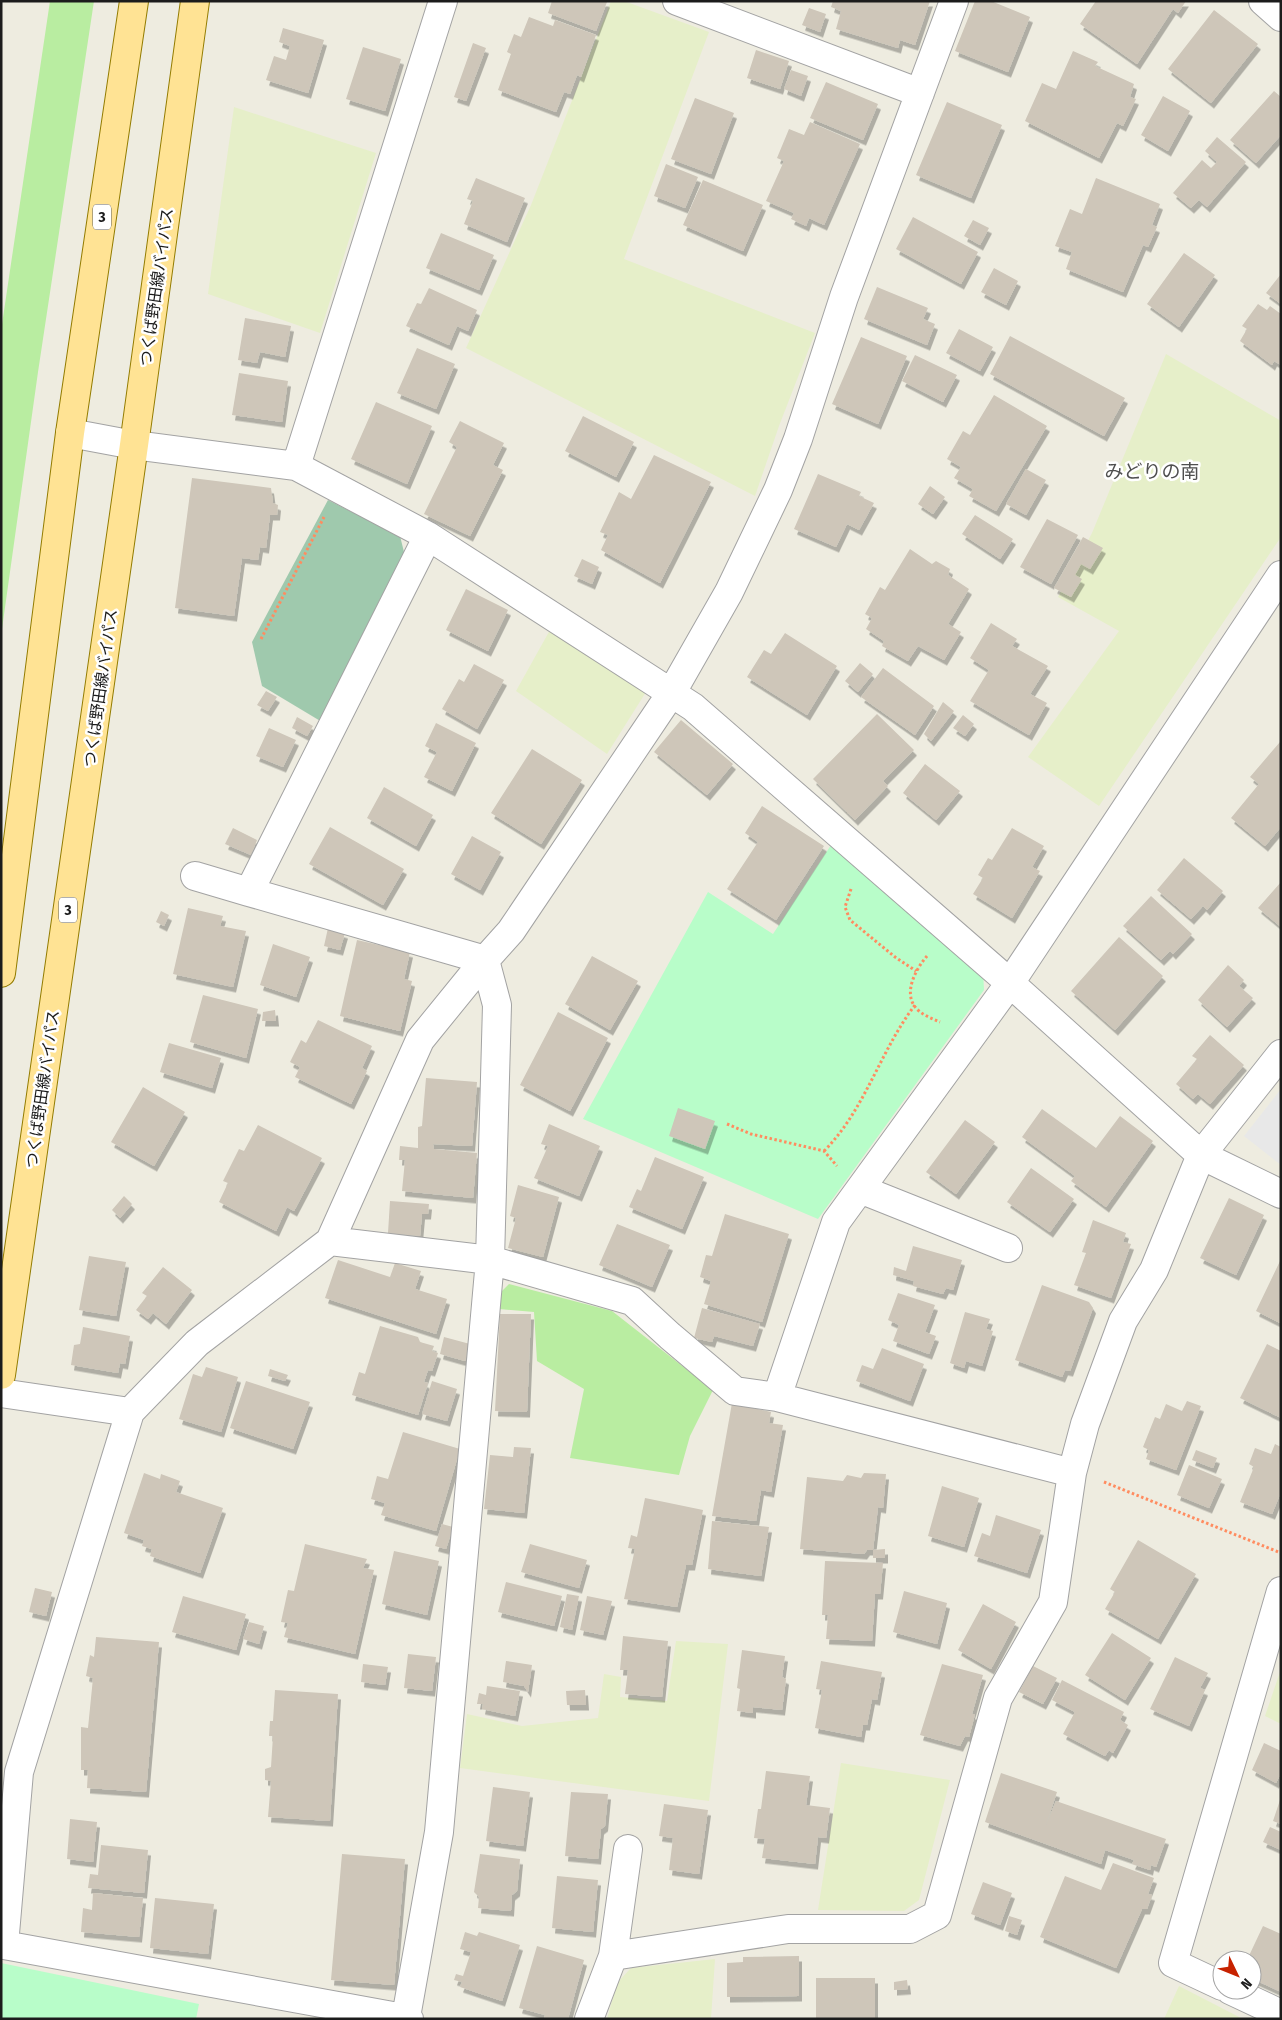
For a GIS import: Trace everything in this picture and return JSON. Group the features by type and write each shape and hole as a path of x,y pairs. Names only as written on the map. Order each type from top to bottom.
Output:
{"main road":[{"name":"3","path":"1,973 70,433 134,1"},
{"name":"つくば野田線バイパス","path":"1,1375 134,445 195,1"}],"street":[{"path":"296,466 443,1"},
{"path":"677,1 920,93"},
{"path":"485,960 497,1004 490,1260 439,1832 407,2018 4,1946 19,1772 130,1412 197,1343 330,1242 420,1040 485,960 511,931 672,692 729,592 778,490 798,439 844,297 954,1"},
{"path":"1264,1 1281,16"},
{"path":"70,433 134,445 296,466 428,536 693,707 1010,983 1201,1155 1281,1194"},
{"path":"249,892 428,536"},
{"path":"776,1397 836,1222 1010,983 1281,575"},
{"path":"195,876 485,960"},
{"path":"613,1956 788,1929 910,1929 938,1915 998,1698 1053,1602 1072,1473 1085,1424 1123,1321 1154,1270 1201,1155 1281,1054"},
{"path":"860,1189 1008,1248"},
{"path":"330,1242 490,1260 632,1301 670,1336 736,1390 776,1397 1072,1473"},
{"path":"1,1394 130,1412"},
{"path":"1212,1981 1173,1963 1281,1591"},
{"path":"589,2019 613,1956 628,1849"},
{"path":"1251,2000 1281,2014"}],"path":[{"path":"261,639 339,488"},
{"path":"942,1023 918,1011 911,998 912,978 936,946 956,936"},
{"path":"824,1151 838,1138 853,1116 875,1072 915,1005"},
{"path":"727,1124 751,1134 824,1151 860,1189"},
{"path":"1072,1473 1092,1477 1281,1553"}],"green space":[{"path":"50,1 94,1 38,372 1,636 1,331"},
{"path":"611,1 624,1 709,32 624,259 815,333 779,426 755,496 466,348 531,205"},
{"path":"234,107 376,153 320,333 208,294"},
{"path":"1166,354 1281,421 1281,537 1099,806 1028,757 1119,631 1058,597 1092,533"},
{"path":"328,500 400,536 404,552 322,722 262,686 252,642"},
{"path":"550,630 646,692 607,754 516,691"},
{"path":"831,845 983,970 984,990 818,1219 583,1119 708,892 773,934"},
{"path":"509,1284 612,1311 713,1390 690,1436 679,1475 570,1458 584,1389 537,1361 534,1312 499,1309 501,1292"},
{"path":"676,1641 728,1644 709,1801 460,1768 467,1714 522,1726 598,1718 604,1674 621,1677 620,1697 667,1701"},
{"path":"1281,1669 1281,1724 1265,1716"},
{"path":"841,1763 950,1780 919,1900 904,1911 818,1910"},
{"path":"715,1959 711,2019 607,2019 617,1983 631,1968"},
{"path":"1,1963 199,2004 196,2019 1,2019"},
{"path":"1179,1986 1243,2019 1164,2019"}],"shaded area":[{"path":"1281,1089 1281,1165 1244,1136"}],"building":[{"path":"552,1 607,2 596,31 548,13"},
{"path":"833,1 930,1 915,45 900,40 898,48 836,29 841,11 831,7"},
{"path":"975,1 991,1 1030,17 1008,72 955,51"},
{"path":"1096,1 1186,1 1178,13 1173,9 1137,64 1080,24"},
{"path":"809,8 826,14 820,32 802,25"},
{"path":"1214,10 1258,44 1211,103 1168,69"},
{"path":"529,17 553,26 555,20 596,35 581,77 577,75 570,94 564,92 556,112 498,90 511,54 507,52 514,34 521,37"},
{"path":"283,28 324,40 308,93 266,80 274,56 286,60 290,46 279,42"},
{"path":"473,43 486,48 466,101 454,97"},
{"path":"363,47 401,59 385,111 346,99"},
{"path":"756,50 789,61 780,89 747,78"},
{"path":"1073,51 1098,62 1095,66 1134,84 1130,97 1136,99 1123,126 1117,123 1099,158 1025,121 1042,83 1056,89"},
{"path":"791,70 808,76 801,96 784,89"},
{"path":"826,82 878,104 863,140 810,118"},
{"path":"1274,91 1281,97 1281,135 1256,163 1230,140"},
{"path":"1163,96 1190,111 1168,151 1141,135"},
{"path":"695,98 734,113 711,174 671,159"},
{"path":"947,102 1002,125 971,198 916,175"},
{"path":"810,122 860,144 824,225 809,218 806,226 791,219 794,213 766,201 784,161 777,158 789,129 804,135"},
{"path":"1217,137 1246,162 1207,207 1199,200 1191,208 1173,193 1202,160 1211,168 1217,162 1205,151"},
{"path":"666,164 698,177 685,208 654,196"},
{"path":"476,178 525,198 507,242 464,224 473,201 467,199"},
{"path":"1096,178 1160,204 1152,225 1157,227 1148,247 1143,245 1123,292 1066,269 1072,252 1055,246 1070,209 1082,214"},
{"path":"703,180 763,205 743,251 683,225"},
{"path":"913,217 978,252 961,284 896,249"},
{"path":"973,220 989,228 980,245 964,236"},
{"path":"441,233 494,255 479,290 426,268"},
{"path":"1184,253 1215,275 1179,327 1147,304"},
{"path":"994,268 1018,281 1006,305 981,292"},
{"path":"1281,274 1281,304 1266,293"},
{"path":"877,287 928,308 923,319 935,324 927,345 864,319"},
{"path":"429,288 477,310 468,331 457,326 449,345 406,326 417,303 421,304"},
{"path":"1258,304 1267,310 1270,306 1281,314 1281,365 1274,361 1272,365 1240,341 1247,329 1242,326"},
{"path":"245,318 291,326 285,357 260,352 257,363 238,360"},
{"path":"959,329 993,347 980,371 946,353"},
{"path":"1010,336 1125,398 1104,436 990,374"},
{"path":"861,337 907,356 878,424 832,404"},
{"path":"417,348 455,364 436,409 397,393"},
{"path":"915,355 957,375 943,402 902,381"},
{"path":"239,373 288,381 282,422 232,415"},
{"path":"994,395 1047,426 996,511 969,496 973,489 954,478 961,467 947,459 963,431 970,435"},
{"path":"376,402 432,426 407,484 351,459"},
{"path":"583,416 634,442 616,477 565,451"},
{"path":"460,421 504,443 493,465 503,470 470,536 424,514 457,447 449,442"},
{"path":"654,455 711,482 660,583 601,550 608,535 600,532 619,492 631,499"},
{"path":"1026,469 1046,480 1026,515 1006,504"},
{"path":"818,474 861,492 859,496 874,503 859,530 847,524 836,547 794,529"},
{"path":"192,478 271,488 273,503 278,505 277,515 270,515 266,548 260,547 258,560 242,558 234,616 175,608"},
{"path":"930,486 945,497 933,514 918,504"},
{"path":"975,515 1013,539 1000,559 962,534"},
{"path":"1047,519 1078,535 1051,584 1020,567"},
{"path":"1083,537 1103,548 1090,569 1081,564 1075,575 1082,579 1071,597 1054,588"},
{"path":"910,549 932,564 936,561 950,569 948,575 969,589 948,624 961,632 944,660 918,646 908,661 882,646 884,641 866,629 872,618 865,614 880,587 885,590"},
{"path":"582,559 599,567 592,584 574,576"},
{"path":"466,589 508,610 488,651 446,630"},
{"path":"991,623 1017,639 1012,646 1048,666 1030,694 1047,703 1029,735 970,701 989,670 970,658"},
{"path":"785,633 837,666 807,715 747,677 764,650 771,654"},
{"path":"860,663 873,674 858,692 845,681"},
{"path":"474,664 504,680 477,729 442,709 459,679 464,682"},
{"path":"883,668 934,706 915,735 861,697"},
{"path":"266,691 277,697 268,711 257,705"},
{"path":"943,702 954,711 931,741 924,734"},
{"path":"877,714 914,750 883,781 888,786 855,820 813,779"},
{"path":"963,715 974,724 965,736 953,728"},
{"path":"297,717 313,726 307,736 292,728"},
{"path":"681,720 733,764 707,795 654,752"},
{"path":"436,723 476,743 452,791 424,777 437,752 425,746"},
{"path":"269,728 296,740 283,767 256,756"},
{"path":"1280,742 1281,827 1265,846 1231,818 1259,784 1250,777"},
{"path":"532,749 582,780 541,844 491,813"},
{"path":"925,764 960,791 936,820 903,793"},
{"path":"384,787 433,815 416,846 367,818"},
{"path":"762,806 824,846 776,920 727,889 758,842 745,833"},
{"path":"330,827 404,869 383,905 309,864"},
{"path":"233,828 257,840 251,855 225,844"},
{"path":"1012,828 1044,846 1032,867 1040,871 1012,918 973,894 983,878 978,875 988,858 992,860"},
{"path":"472,836 501,852 480,890 451,874"},
{"path":"1184,858 1223,891 1207,910 1203,906 1191,919 1157,890"},
{"path":"1281,882 1281,927 1258,908"},
{"path":"1151,896 1192,934 1173,954 1170,951 1161,960 1123,926"},
{"path":"188,908 223,916 220,926 246,931 233,987 173,974"},
{"path":"161,911 169,915 164,926 156,922"},
{"path":"328,928 345,933 340,950 324,946"},
{"path":"1119,937 1163,976 1115,1030 1071,991"},
{"path":"357,940 410,952 404,979 412,981 400,1031 340,1016"},
{"path":"273,944 310,957 296,997 260,985"},
{"path":"592,956 638,981 610,1030 565,1004"},
{"path":"1228,965 1244,980 1239,986 1253,998 1227,1027 1198,1000"},
{"path":"203,995 258,1009 246,1058 190,1042"},
{"path":"275,1010 276,1021 262,1021 263,1012"},
{"path":"558,1012 608,1038 570,1111 520,1085"},
{"path":"318,1020 372,1046 362,1068 367,1071 351,1104 295,1077 300,1067 290,1062 301,1040 306,1043"},
{"path":"1210,1035 1244,1065 1210,1104 1198,1094 1193,1099 1176,1084 1197,1059 1192,1056"},
{"path":"169,1043 221,1058 212,1088 160,1072"},
{"path":"426,1078 477,1082 472,1146 433,1144 434,1149 477,1153 473,1198 402,1191 405,1160 399,1160 400,1146 418,1148 418,1127 422,1126"},
{"path":"143,1087 185,1112 154,1166 111,1142"},
{"path":"678,1108 715,1121 705,1149 669,1136"},
{"path":"1042,1109 1096,1148 1120,1116 1153,1141 1106,1207 1071,1181 1075,1176 1022,1137"},
{"path":"965,1120 995,1142 956,1194 926,1172"},
{"path":"549,1124 600,1146 579,1196 534,1178 548,1146 541,1144"},
{"path":"258,1125 322,1158 294,1211 287,1207 276,1231 219,1202 228,1183 223,1181 239,1149 244,1151"},
{"path":"655,1157 704,1177 682,1229 629,1207 637,1189 641,1191"},
{"path":"1031,1168 1074,1199 1050,1232 1007,1202"},
{"path":"518,1185 559,1197 543,1257 508,1248 516,1218 510,1216"},
{"path":"124,1196 132,1204 120,1218 112,1210"},
{"path":"1229,1198 1264,1215 1236,1275 1200,1258"},
{"path":"390,1201 429,1204 428,1214 422,1214 420,1236 388,1233"},
{"path":"725,1214 789,1234 762,1322 704,1304 711,1281 700,1277 706,1255 712,1256"},
{"path":"1093,1220 1126,1233 1123,1242 1131,1244 1111,1298 1074,1285 1086,1253 1082,1252"},
{"path":"617,1224 670,1245 652,1287 599,1265"},
{"path":"913,1246 962,1260 953,1290 946,1288 943,1294 913,1286 914,1281 893,1275 894,1267 906,1271"},
{"path":"89,1256 126,1262 116,1316 79,1310"},
{"path":"1281,1259 1281,1321 1280,1323 1256,1311"},
{"path":"338,1260 390,1277 395,1263 421,1271 415,1289 447,1299 436,1334 325,1298"},
{"path":"163,1267 192,1290 166,1324 153,1313 148,1319 136,1310 147,1296 142,1293"},
{"path":"1042,1285 1089,1302 1093,1308 1070,1371 1065,1370 1062,1377 1015,1360"},
{"path":"898,1293 935,1305 925,1332 936,1336 929,1354 893,1341 899,1325 888,1320"},
{"path":"702,1308 760,1324 753,1346 714,1336 712,1342 694,1338"},
{"path":"965,1312 990,1319 986,1329 993,1331 982,1366 966,1361 964,1368 950,1363"},
{"path":"500,1314 531,1314 527,1412 495,1411"},
{"path":"380,1326 418,1337 420,1342 434,1346 432,1351 438,1353 432,1371 428,1370 424,1382 428,1383 418,1415 352,1395 359,1372 365,1374"},
{"path":"83,1327 130,1336 125,1364 120,1363 118,1373 71,1365 74,1345 80,1344"},
{"path":"444,1337 470,1344 465,1361 440,1354"},
{"path":"1267,1344 1281,1351 1281,1418 1240,1398"},
{"path":"882,1348 924,1364 910,1401 856,1381 862,1365 873,1369"},
{"path":"206,1367 238,1377 221,1432 179,1419 193,1374 202,1377"},
{"path":"270,1369 288,1375 285,1381 268,1376"},
{"path":"246,1381 310,1402 293,1449 230,1428"},
{"path":"432,1381 457,1389 447,1421 422,1414"},
{"path":"1187,1401 1201,1406 1176,1470 1146,1459 1149,1450 1143,1447 1155,1417 1160,1419 1166,1404 1182,1411"},
{"path":"732,1403 771,1412 769,1423 783,1425 771,1492 761,1490 756,1521 712,1516"},
{"path":"403,1432 460,1449 436,1531 381,1515 385,1503 371,1499 377,1476 388,1479"},
{"path":"1275,1444 1281,1447 1281,1492 1272,1514 1240,1502 1254,1467 1249,1464 1255,1448 1271,1454"},
{"path":"514,1447 531,1448 524,1513 484,1509 490,1455 513,1457"},
{"path":"1196,1450 1217,1458 1213,1468 1192,1460"},
{"path":"1189,1465 1222,1479 1209,1508 1177,1495"},
{"path":"144,1473 160,1479 161,1474 180,1481 176,1492 223,1508 200,1573 150,1556 152,1549 142,1546 144,1540 124,1533"},
{"path":"864,1473 886,1474 883,1508 878,1507 873,1550 867,1550 864,1554 800,1549 807,1477 843,1481 847,1475 861,1478"},
{"path":"942,1486 979,1498 964,1547 928,1536"},
{"path":"645,1498 703,1510 692,1565 686,1565 677,1607 624,1599 635,1549 628,1548 631,1535 637,1537"},
{"path":"996,1515 1041,1530 1027,1573 974,1556 982,1533 990,1536"},
{"path":"712,1521 769,1527 761,1576 708,1569"},
{"path":"442,1524 453,1527 446,1549 435,1546"},
{"path":"1138,1540 1196,1574 1158,1639 1105,1609 1115,1592 1110,1589"},
{"path":"305,1544 367,1559 363,1568 374,1570 355,1654 284,1637 288,1623 281,1622 288,1590 294,1591"},
{"path":"530,1544 587,1560 579,1588 521,1572"},
{"path":"885,1549 885,1558 873,1558 873,1550"},
{"path":"394,1551 439,1561 427,1615 382,1604"},
{"path":"825,1561 883,1563 880,1594 875,1594 872,1641 826,1639 828,1615 822,1615"},
{"path":"506,1582 562,1596 554,1626 498,1612"},
{"path":"35,1588 52,1592 46,1616 29,1612"},
{"path":"904,1591 947,1603 937,1644 893,1632"},
{"path":"567,1594 579,1596 572,1630 560,1627"},
{"path":"183,1596 246,1614 236,1650 172,1632"},
{"path":"587,1596 612,1601 603,1635 580,1630"},
{"path":"983,1604 1016,1622 991,1669 958,1650"},
{"path":"249,1622 264,1626 259,1644 243,1639"},
{"path":"1112,1633 1151,1658 1125,1700 1085,1675"},
{"path":"623,1636 668,1641 662,1697 625,1694 628,1670 620,1670"},
{"path":"96,1637 159,1642 146,1792 87,1788 88,1770 81,1770 81,1727 88,1728 93,1678 86,1676 90,1655 94,1657"},
{"path":"742,1650 785,1656 782,1677 786,1679 782,1710 753,1707 753,1713 737,1711 740,1689 737,1688"},
{"path":"408,1654 436,1657 432,1691 404,1688"},
{"path":"1175,1657 1208,1673 1200,1688 1205,1690 1189,1726 1150,1709"},
{"path":"506,1661 532,1665 528,1692 524,1686 503,1682"},
{"path":"821,1661 882,1672 877,1700 872,1699 867,1725 863,1725 861,1737 815,1728 822,1690 816,1689"},
{"path":"363,1664 388,1667 385,1685 361,1682"},
{"path":"942,1664 983,1675 972,1714 975,1714 969,1737 965,1736 960,1746 920,1735"},
{"path":"1033,1666 1057,1678 1043,1704 1019,1692"},
{"path":"1062,1680 1124,1712 1120,1720 1128,1725 1113,1753 1109,1750 1105,1756 1063,1734 1075,1712 1052,1700"},
{"path":"487,1686 520,1691 515,1716 482,1709 483,1704 477,1704 479,1693 486,1695"},
{"path":"275,1690 338,1694 330,1821 268,1817 271,1781 265,1780 265,1769 271,1767 273,1736 269,1736 270,1721 273,1721"},
{"path":"585,1690 586,1705 567,1705 566,1691"},
{"path":"1264,1743 1281,1751 1281,1773 1276,1783 1252,1770"},
{"path":"766,1771 810,1776 806,1805 830,1808 826,1838 818,1837 815,1864 762,1858 765,1839 754,1838 758,1809 761,1809"},
{"path":"1001,1773 1057,1792 1046,1825 1056,1801 1166,1839 1156,1867 1151,1865 1150,1870 1132,1864 1134,1860 1105,1850 1101,1864 985,1822"},
{"path":"493,1787 530,1792 523,1846 486,1841"},
{"path":"571,1792 608,1794 605,1826 601,1829 598,1859 565,1856"},
{"path":"1281,1800 1281,1824 1273,1821"},
{"path":"664,1804 708,1810 699,1874 669,1870 673,1838 659,1836"},
{"path":"70,1819 97,1822 93,1862 67,1859"},
{"path":"1270,1827 1281,1832 1281,1850 1263,1842"},
{"path":"101,1845 148,1850 144,1893 88,1888 90,1874 98,1875"},
{"path":"342,1854 405,1859 394,1985 331,1980"},
{"path":"480,1854 520,1859 517,1891 512,1895 511,1911 478,1908 479,1897 474,1892"},
{"path":"1113,1863 1154,1878 1148,1894 1152,1895 1147,1909 1142,1909 1116,1968 1040,1937 1065,1876 1101,1890"},
{"path":"557,1876 598,1880 593,1932 552,1928"},
{"path":"983,1882 1012,1893 1000,1925 971,1914"},
{"path":"93,1893 143,1898 139,1937 81,1932 83,1908 92,1910"},
{"path":"155,1898 214,1904 208,1954 150,1948"},
{"path":"1009,1916 1022,1920 1017,1935 1005,1931"},
{"path":"1263,1926 1281,1934 1281,1992 1262,1983 1262,1950 1252,1950"},
{"path":"465,1932 477,1936 479,1932 520,1945 502,2001 460,1987 462,1982 454,1980 456,1974 463,1976 471,1952 460,1949"},
{"path":"537,1946 584,1960 568,2019 544,2019 545,2015 519,2008"},
{"path":"799,1956 799,1996 727,1997 727,1963 743,1962 743,1957"},
{"path":"816,1978 875,1978 875,2019 816,2019"},
{"path":"907,1980 908,1989 894,1990 894,1982"}],"district":[{"name":"みどりの南","path":"1152,471"}]}
